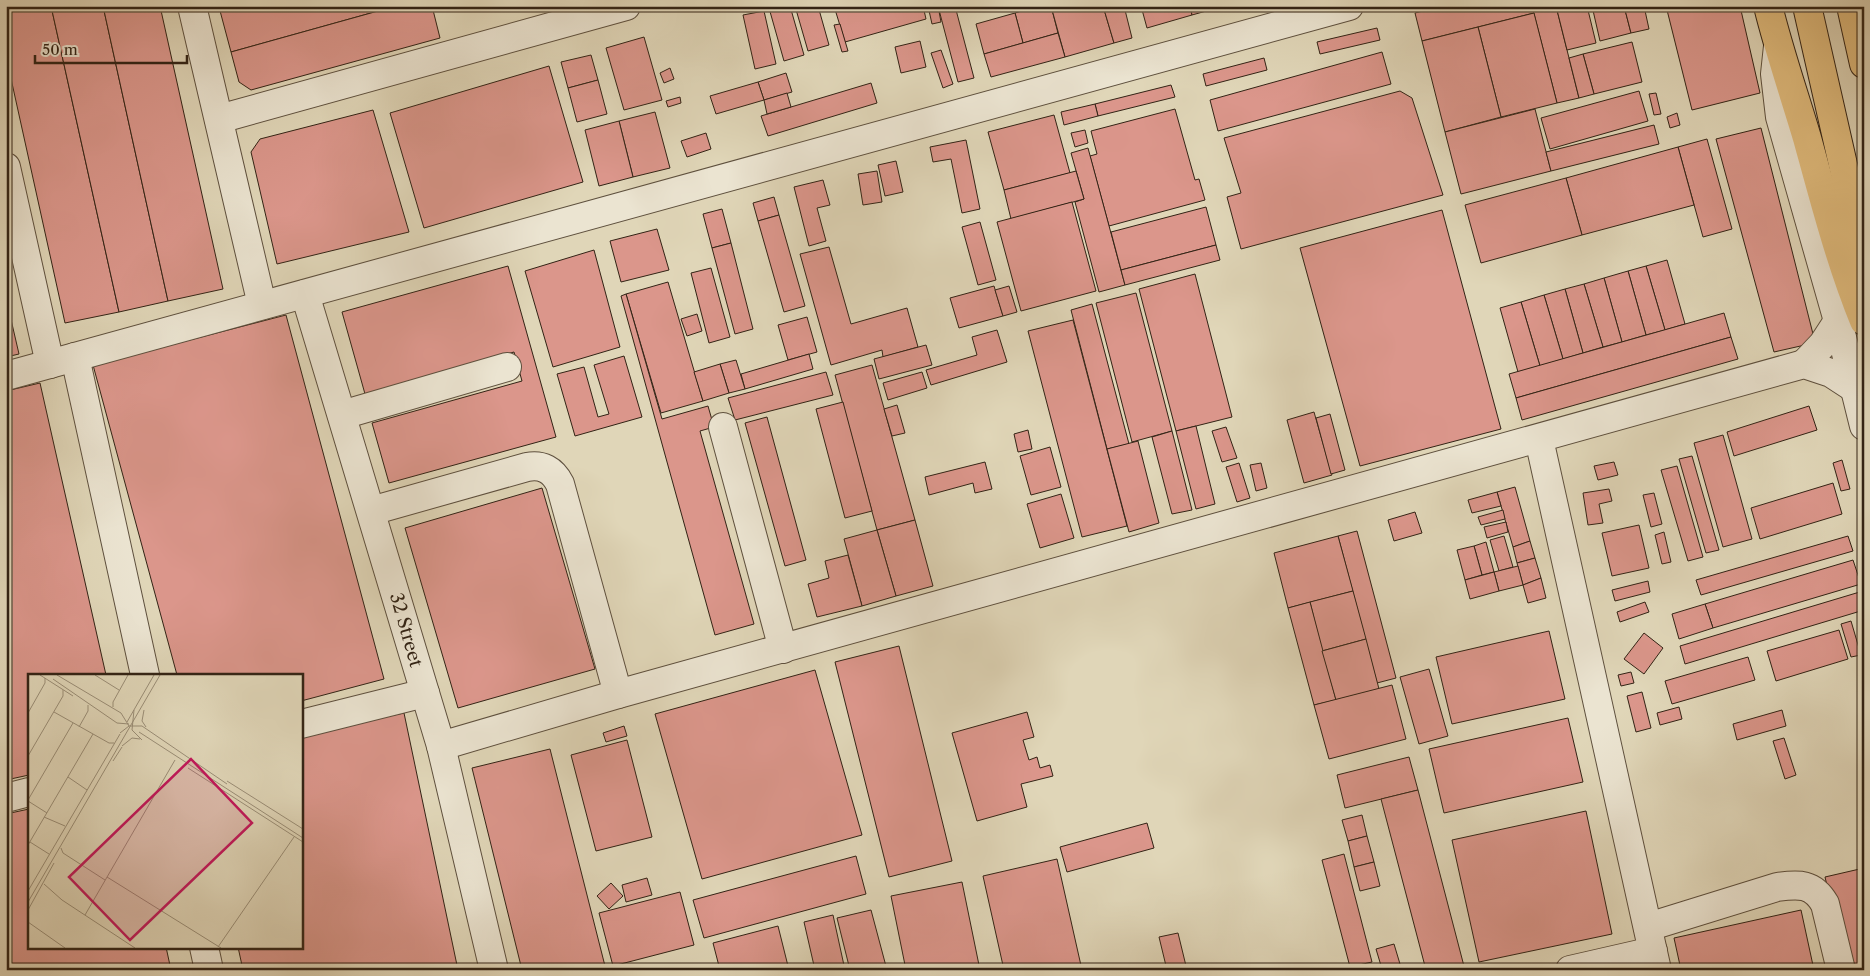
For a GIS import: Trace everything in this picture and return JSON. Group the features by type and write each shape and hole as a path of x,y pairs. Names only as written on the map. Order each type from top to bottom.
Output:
{"highway":[{"path":"1768,6 1778,46 1792,87 1844,268 1851,321"},
{"path":"1806,6 1864,257"},
{"path":"1851,6 1864,64"}],"street":[{"path":"192,6 262,305"},
{"path":"219,119 626,6"},
{"path":"6,376 305,294 1273,16 1349,6"},
{"path":"6,167 63,360 145,674"},
{"name":"32 Street","path":"305,294 441,746 494,970"},
{"path":"441,746 618,694 1804,364 1823,344 1851,321"},
{"path":"1851,321 1854,388 1864,426"},
{"path":"1804,364 1831,373 1854,388"},
{"path":"342,415 507,367"},
{"path":"723,427 783,649"},
{"path":"1539,438 1653,949"},
{"path":"371,511 527,467 543,467 550,471 560,484 618,694"},
{"path":"302,724 425,694"},
{"path":"6,798 28,792"},
{"path":"1570,970 1653,949 1777,888 1794,884 1810,888 1820,896 1825,904 1841,970"},
{"path":"204,948 209,970"}],"building":[{"path":"6,6 51,6 119,312 65,323 6,56"},
{"path":"51,6 103,6 168,301 119,312"},
{"path":"103,6 160,6 223,289 168,301"},
{"path":"396,6 231,52 219,7"},
{"path":"396,6 432,6 440,38 251,90 239,82 231,52"},
{"path":"790,6 804,55 784,61 769,8"},
{"path":"795,6 818,6 829,45 808,51"},
{"path":"834,6 923,6 926,19 845,42"},
{"path":"928,6 938,6 941,22 932,24"},
{"path":"938,6 955,6 974,78 958,82"},
{"path":"1039,6 1051,6 1058,33 1023,43 1015,13"},
{"path":"1051,6 1103,6 1114,43 1065,57"},
{"path":"1103,6 1124,6 1132,38 1114,43"},
{"path":"1141,6 1190,6 1192,15 1147,28"},
{"path":"1190,6 1216,6 1217,8 1192,15"},
{"path":"1442,6 1532,6 1534,13 1422,41 1415,13"},
{"path":"1532,6 1556,6 1579,98 1557,103"},
{"path":"1556,6 1587,6 1596,43 1567,50"},
{"path":"1592,6 1624,6 1631,33 1600,41"},
{"path":"1624,6 1644,6 1649,29 1631,33"},
{"path":"1666,6 1740,6 1760,93 1692,110"},
{"path":"764,11 776,64 755,69 743,15"},
{"path":"1015,13 1023,43 984,54 976,24"},
{"path":"1534,13 1557,103 1501,117 1478,27"},
{"path":"840,24 848,51 842,52 834,25"},
{"path":"1478,27 1501,117 1445,132 1422,41"},
{"path":"1377,28 1380,40 1320,54 1317,42"},
{"path":"1058,33 1065,57 991,77 984,54"},
{"path":"644,37 662,100 624,110 606,48"},
{"path":"920,41 926,67 901,73 895,47"},
{"path":"1632,42 1642,82 1594,94 1583,54"},
{"path":"941,50 953,84 943,88 931,53"},
{"path":"1382,52 1391,84 1218,131 1210,100"},
{"path":"1583,54 1594,94 1579,98 1569,58"},
{"path":"591,55 598,80 568,88 561,62"},
{"path":"1264,58 1267,70 1206,86 1203,74"},
{"path":"549,66 583,182 424,228 390,113"},
{"path":"670,68 674,79 664,83 660,73"},
{"path":"786,73 792,92 764,100 758,82"},
{"path":"598,80 607,114 577,122 568,88"},
{"path":"758,82 764,100 716,114 710,96"},
{"path":"871,83 877,103 768,136 761,116"},
{"path":"1171,85 1175,97 1098,116 1095,104"},
{"path":"1400,91 1412,98 1443,195 1241,249 1227,197 1241,193 1224,138"},
{"path":"1639,91 1648,121 1550,149 1541,118"},
{"path":"787,93 791,107 767,114 764,100"},
{"path":"1656,93 1661,114 1654,115 1649,94"},
{"path":"680,97 681,103 668,107 666,101"},
{"path":"1095,104 1098,116 1064,125 1061,112"},
{"path":"1175,109 1195,180 1199,179 1205,200 1109,226 1090,156 1097,154 1091,131"},
{"path":"1535,109 1551,171 1461,194 1445,132"},
{"path":"373,110 409,232 277,264 251,152 260,139"},
{"path":"655,112 670,168 633,177 619,121"},
{"path":"1677,113 1680,125 1670,128 1667,117"},
{"path":"1054,115 1070,173 1004,190 988,132"},
{"path":"619,121 633,177 599,186 585,130"},
{"path":"1654,125 1659,144 1551,171 1546,152"},
{"path":"1761,128 1813,334 1805,345 1774,352 1716,139"},
{"path":"1085,130 1088,143 1075,147 1071,133"},
{"path":"706,133 711,149 687,157 681,141"},
{"path":"1707,139 1732,229 1703,237 1678,147"},
{"path":"966,140 980,209 962,213 951,159 933,162 930,147"},
{"path":"1678,147 1694,205 1582,235 1566,178"},
{"path":"1088,148 1125,285 1099,292 1075,202 1084,199 1071,153"},
{"path":"896,161 903,192 885,196 878,165"},
{"path":"877,171 882,202 863,205 858,174"},
{"path":"1076,171 1084,199 1011,219 1004,190"},
{"path":"1566,178 1582,235 1481,263 1465,205"},
{"path":"823,180 830,205 817,208 826,241 809,246 794,187"},
{"path":"774,197 779,215 758,221 753,203"},
{"path":"1072,202 1096,291 1021,311 997,222"},
{"path":"1206,207 1216,245 1121,270 1111,232"},
{"path":"722,209 731,243 712,248 703,214"},
{"path":"1442,210 1501,429 1360,466 1300,248"},
{"path":"779,215 805,306 784,312 758,221"},
{"path":"980,222 996,280 978,285 962,227"},
{"path":"657,229 669,270 621,282 610,241"},
{"path":"731,243 753,329 735,334 712,248"},
{"path":"1216,245 1220,260 1125,285 1121,270"},
{"path":"829,247 851,324 907,308 918,347 883,357 882,350 831,365 800,254"},
{"path":"594,250 620,347 553,367 525,271"},
{"path":"1667,260 1685,324 1665,330 1646,266"},
{"path":"508,266 556,437 389,483 372,423 522,381 514,352 365,394 342,312"},
{"path":"1646,266 1665,330 1646,335 1628,271"},
{"path":"711,268 730,337 709,343 691,273"},
{"path":"1628,271 1646,335 1622,342 1604,278"},
{"path":"1195,274 1232,417 1176,431 1139,289"},
{"path":"1604,278 1622,342 1603,347 1584,284"},
{"path":"668,282 703,401 661,413 626,294"},
{"path":"1584,284 1603,347 1583,353 1565,289"},
{"path":"994,286 1003,316 959,328 950,298"},
{"path":"1009,286 1017,312 1003,316 995,290"},
{"path":"1565,289 1583,353 1563,359 1544,295"},
{"path":"1136,293 1172,431 1132,442 1096,303"},
{"path":"626,294 662,419 708,406 714,427 700,431 754,624 715,635 621,296"},
{"path":"1544,295 1563,359 1540,366 1521,302"},
{"path":"6,298 19,354 6,357"},
{"path":"1521,302 1540,366 1518,372 1500,308"},
{"path":"1092,304 1129,444 1107,449 1071,310"},
{"path":"1724,313 1731,337 1516,398 1509,374"},
{"path":"697,314 702,331 687,336 681,319"},
{"path":"286,315 384,679 302,701 302,674 177,674 93,365"},
{"path":"807,317 817,352 788,360 778,325"},
{"path":"1073,320 1127,526 1082,537 1028,331"},
{"path":"997,330 1007,362 931,385 926,370 977,355 972,337"},
{"path":"1731,337 1738,359 1522,420 1516,398"},
{"path":"926,345 932,365 879,379 874,359"},
{"path":"809,354 813,369 745,389 741,374"},
{"path":"624,356 642,417 575,436 557,374 584,367 598,417 609,414 594,365"},
{"path":"736,360 745,389 729,393 720,364"},
{"path":"720,364 729,393 703,401 694,372"},
{"path":"872,365 915,520 877,530 835,375"},
{"path":"826,372 833,395 735,420 728,398"},
{"path":"922,372 927,388 888,400 883,383"},
{"path":"40,383 106,674 28,674 28,775 6,780 6,391"},
{"path":"843,402 872,511 845,518 816,409"},
{"path":"897,405 905,433 892,436 884,409"},
{"path":"1809,406 1817,430 1734,456 1727,432"},
{"path":"1314,412 1332,475 1304,483 1287,420"},
{"path":"1330,414 1345,470 1331,474 1316,418"},
{"path":"767,417 806,560 785,566 745,423"},
{"path":"1196,426 1215,504 1196,509 1176,431"},
{"path":"1226,427 1237,458 1222,462 1212,431"},
{"path":"1028,430 1032,449 1018,452 1014,434"},
{"path":"1172,431 1192,510 1172,514 1152,437"},
{"path":"1723,435 1752,539 1723,547 1694,443"},
{"path":"1138,441 1159,523 1129,532 1107,449"},
{"path":"1050,447 1061,487 1031,495 1020,456"},
{"path":"1692,456 1719,550 1706,553 1679,459"},
{"path":"1842,460 1850,489 1841,491 1833,463"},
{"path":"985,462 992,489 975,493 973,483 929,495 925,477"},
{"path":"1614,462 1618,475 1598,480 1594,466"},
{"path":"1239,463 1250,498 1237,502 1226,467"},
{"path":"1261,463 1267,488 1256,491 1250,465"},
{"path":"1677,466 1703,557 1688,561 1661,470"},
{"path":"1833,483 1842,514 1760,539 1751,508"},
{"path":"1515,487 1530,541 1513,547 1497,492"},
{"path":"542,488 595,669 458,708 405,528"},
{"path":"1609,489 1612,501 1599,504 1603,523 1588,525 1583,493"},
{"path":"1497,492 1501,506 1472,513 1468,500"},
{"path":"1654,493 1662,524 1651,527 1643,495"},
{"path":"1061,494 1074,538 1040,548 1027,504"},
{"path":"1503,510 1505,519 1481,525 1478,517"},
{"path":"1415,512 1422,533 1394,541 1388,520"},
{"path":"915,520 933,586 896,596 877,530"},
{"path":"1506,522 1508,532 1487,538 1484,527"},
{"path":"1639,525 1649,568 1612,576 1602,533"},
{"path":"877,530 896,596 862,606 844,539"},
{"path":"1357,531 1396,678 1377,683 1338,536"},
{"path":"1664,532 1671,562 1662,564 1655,535"},
{"path":"1338,536 1353,591 1288,608 1274,553"},
{"path":"1504,536 1513,567 1499,571 1490,540"},
{"path":"1848,536 1853,551 1701,595 1696,580"},
{"path":"1530,541 1535,558 1517,563 1513,547"},
{"path":"1486,542 1494,572 1482,575 1474,546"},
{"path":"1474,546 1482,575 1465,580 1457,550"},
{"path":"848,555 862,606 817,617 808,584 829,578 825,561"},
{"path":"1535,558 1541,578 1523,585 1517,563"},
{"path":"1853,560 1861,584 1713,628 1705,604"},
{"path":"1518,566 1523,585 1499,591 1494,572"},
{"path":"1494,572 1499,591 1470,599 1465,580"},
{"path":"1541,578 1546,598 1528,603 1523,585"},
{"path":"1648,581 1650,592 1615,601 1612,590"},
{"path":"1353,591 1366,639 1322,651 1310,602"},
{"path":"1863,591 1864,610 1685,664 1680,646"},
{"path":"1310,602 1336,700 1314,705 1288,608"},
{"path":"1645,602 1649,612 1620,622 1617,612"},
{"path":"1705,604 1713,628 1679,639 1672,614"},
{"path":"1851,621 1861,655 1851,657 1841,624"},
{"path":"1839,630 1848,659 1776,681 1767,651"},
{"path":"1549,631 1565,699 1452,724 1436,657"},
{"path":"1644,633 1663,648 1644,674 1624,659"},
{"path":"1366,639 1379,689 1336,700 1322,651"},
{"path":"899,646 952,861 889,877 835,662"},
{"path":"1748,657 1755,680 1672,704 1665,681"},
{"path":"1429,669 1448,736 1419,744 1400,677"},
{"path":"815,670 862,835 702,879 655,714"},
{"path":"1631,672 1634,683 1621,686 1618,675"},
{"path":"1392,685 1406,739 1329,759 1314,705"},
{"path":"1642,692 1651,728 1636,732 1627,696"},
{"path":"1679,707 1682,719 1660,725 1657,713"},
{"path":"1782,710 1786,726 1737,740 1733,724"},
{"path":"1027,712 1034,737 1023,740 1029,760 1037,757 1040,768 1050,765 1053,776 1021,784 1027,807 977,821 952,733"},
{"path":"404,713 458,970 243,970 238,948 302,948 302,734"},
{"path":"1568,718 1583,782 1444,813 1429,749"},
{"path":"624,726 627,736 606,742 603,733"},
{"path":"1784,738 1796,775 1785,779 1773,741"},
{"path":"627,740 652,837 596,851 571,755"},
{"path":"550,749 605,966 590,970 522,970 472,768"},
{"path":"1409,757 1418,790 1345,808 1337,775"},
{"path":"1418,790 1465,970 1426,970 1381,799"},
{"path":"28,809 28,948 166,948 171,970 6,970 6,814"},
{"path":"1586,811 1612,934 1479,962 1452,840"},
{"path":"1362,815 1367,836 1348,841 1342,820"},
{"path":"1147,823 1154,848 1067,872 1060,847"},
{"path":"1367,836 1374,862 1354,867 1348,841"},
{"path":"1344,854 1372,962 1350,967 1322,860"},
{"path":"856,856 866,894 704,938 693,900"},
{"path":"1057,859 1082,970 1004,970 983,876"},
{"path":"1374,862 1380,886 1360,891 1354,867"},
{"path":"1864,868 1864,970 1847,970 1825,877"},
{"path":"647,878 652,895 626,902 622,885"},
{"path":"962,882 980,970 906,970 891,896"},
{"path":"611,883 623,896 609,909 597,896"},
{"path":"680,892 694,945 613,966 599,913"},
{"path":"871,910 887,970 850,970 837,918"},
{"path":"1801,910 1814,970 1681,970 1674,938"},
{"path":"833,915 845,970 815,970 804,922"},
{"path":"778,926 789,970 720,970 713,943"},
{"path":"1178,933 1187,970 1167,970 1159,937"},
{"path":"1394,944 1400,964 1382,969 1376,949"}]}
